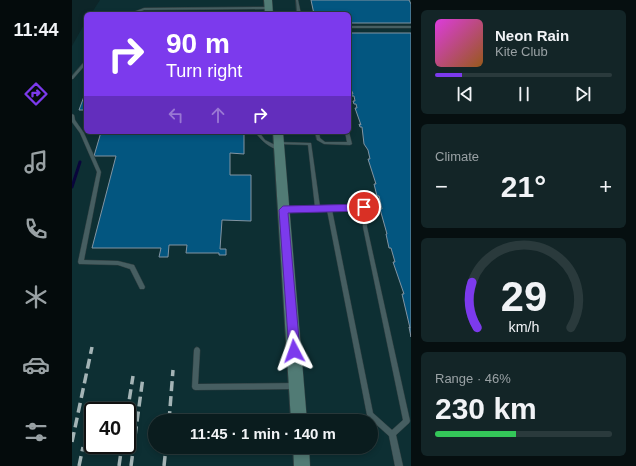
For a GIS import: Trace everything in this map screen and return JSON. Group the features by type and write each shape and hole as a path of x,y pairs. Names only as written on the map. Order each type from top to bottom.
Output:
{"street":[{"path":"268,0 269,11"},
{"path":"278,141 299,414"},
{"path":"301,454 302,466"}],"lane":[{"path":"297,0 299,12"},
{"path":"136,12 144,9 269,11"},
{"path":"351,26 411,27"},
{"path":"72,78 84,64"},
{"path":"72,114 99,172 81,262 118,263 132,267 142,287"},
{"path":"259,134 264,141 310,144 318,139"},
{"path":"317,134 318,139 324,143 350,144 348,134"},
{"path":"310,144 318,208"},
{"path":"283,210 364,207 365,227 407,421 392,434"},
{"path":"330,208 370,415 392,434 399,466"},
{"path":"197,350 195,387 297,386"}],"shaded area":[{"path":"100,0 411,0 411,466 72,466 72,46 84,25 84,134 351,134 351,12 92,12"}],"building":[{"path":"311,0 409,0 411,4 411,23 351,23 351,12 314,12"},
{"path":"351,33 411,33 411,337 402,294 404,294 393,262 395,262 391,248 389,248 380,209 382,209 379,196 377,196 374,184 376,184 368,159 370,159 368,150 364,144 362,127 360,127 359,124 361,125 355,108 357,108 356,104 354,104 353,101 355,101 354,96 351,94 353,94 351,89"},
{"path":"84,96 84,110 79,110"},
{"path":"100,134 244,134 244,154 230,153 230,175 251,175 251,221 222,220 220,249 226,249 226,255 219,255 219,253 186,253 187,245 169,245 168,257 159,257 161,248 92,248 116,156 94,156"}],"waterway":[{"path":"72,187 80,162"}],"railway":[{"path":"72,442 92,347"},
{"path":"170,414 173,370"},
{"path":"129,402 133,376"},
{"path":"131,466 143,377"},
{"path":"79,466 83,447"},
{"path":"119,466 121,454"},
{"path":"164,466 165,454"}],"route":[{"path":"294,351 283,210 364,207"}]}
